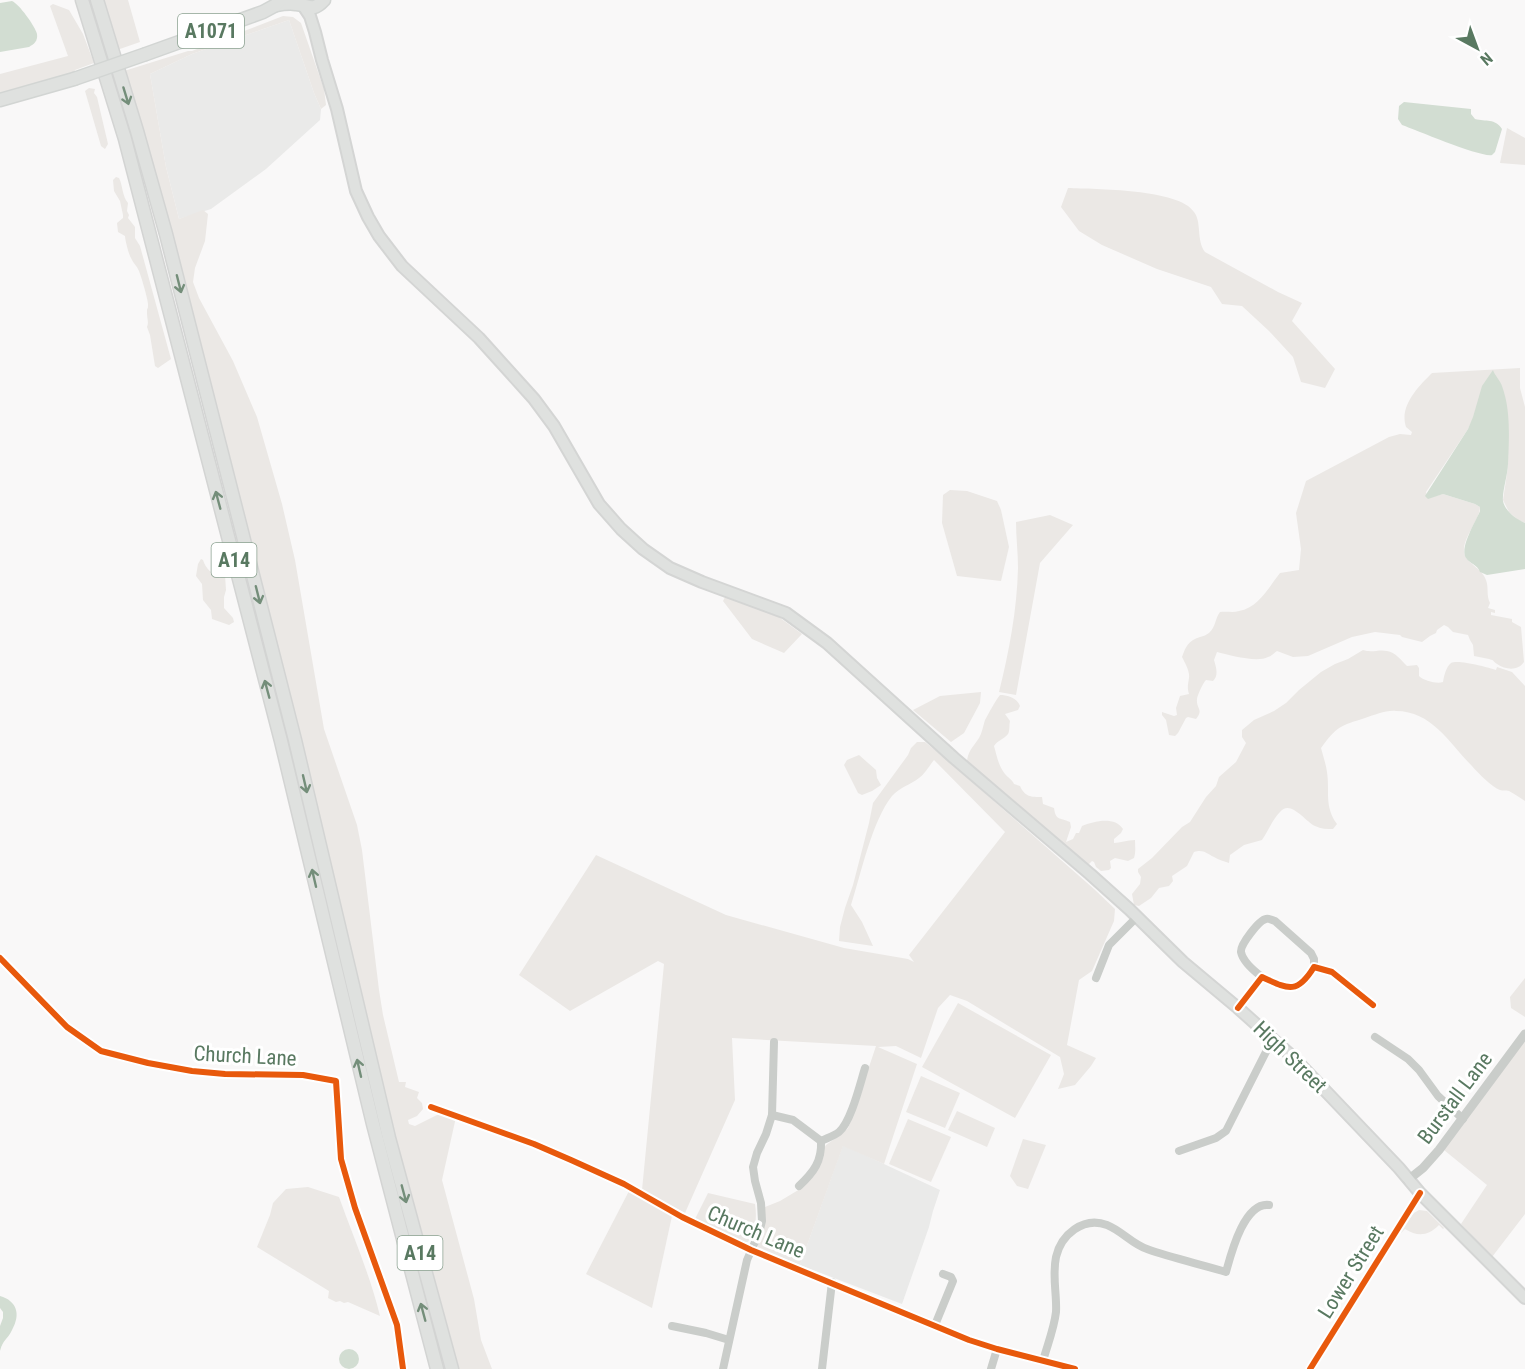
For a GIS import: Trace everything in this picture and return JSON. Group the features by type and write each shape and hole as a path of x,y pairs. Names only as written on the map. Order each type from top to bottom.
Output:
{"main road":[{"name":"A14","path":"82,0 125,139 378,1121 452,1369"},
{"name":"A14","path":"97,0 169,246 295,740 378,1121"},
{"path":"300,3 311,8 323,1"},
{"path":"315,32 323,1"},
{"name":"A1071","path":"0,100 74,79 146,54 263,12 278,3 300,3"},
{"name":"High Street","path":"300,3 310,16 337,108 356,191 368,217 402,266 479,338 534,399 554,426 600,504 616,525 643,549 670,568 786,613 828,643 954,758 1090,874 1183,962 1273,1038 1420,1193 1525,1298"},
{"name":"A14","path":"383,1138 437,1369"}],"street":[{"path":"1096,978 1109,945 1137,917"},
{"path":"1267,918 1275,921 1311,953 1314,967 1299,985 1291,988 1283,987 1262,977 1245,961 1241,946 1267,918"},
{"name":"Church Lane","path":"0,958 67,1027 101,1051 192,1071 225,1074 303,1075 336,1081 341,1159 355,1208 397,1325 403,1369"},
{"path":"1314,967 1332,972 1373,1005"},
{"path":"1238,1008 1262,977"},
{"name":"Burstall Lane","path":"1408,1179 1432,1159 1525,1034"},
{"path":"1375,1037 1408,1059 1438,1096 1463,1119"},
{"path":"1179,1151 1216,1138 1226,1131 1273,1038"},
{"path":"723,1369 743,1272 759,1233 762,1216 754,1162 772,1114 774,1042"},
{"path":"821,1141 836,1134 845,1126 865,1068"},
{"name":"Church Lane","path":"431,1107 534,1144 624,1184 682,1217 751,1250 969,1340 1075,1369"},
{"path":"772,1114 793,1120 821,1141"},
{"path":"800,1186 818,1163 821,1141"},
{"name":"Lower Street","path":"1310,1369 1420,1193"},
{"path":"1043,1361 1056,1312 1054,1274 1057,1255 1071,1231 1092,1223 1101,1224 1114,1229 1143,1248 1226,1272 1241,1228 1258,1207 1263,1204 1269,1205"},
{"path":"935,1325 953,1281 943,1274"},
{"path":"822,1369 832,1282"},
{"path":"672,1326 729,1340"},
{"path":"991,1369 997,1349"}],"shaded area":[{"path":"101,0 128,0 140,42 117,50"},
{"path":"12,1 19,6 36,30 37,39 29,47 0,52 0,3"},
{"path":"53,4 69,10 83,34 94,63 75,70 74,79 0,100 0,74 68,56 50,6"},
{"path":"283,16 293,17 301,23 324,89 326,105 321,109 289,20 192,54 150,74 166,167 179,219 203,210 208,214 205,241 195,268 193,282 199,298 233,361 257,417 282,504 295,560 324,729 357,825 362,850 383,1015 399,1082 406,1082 405,1087 419,1092 417,1098 422,1103 423,1109 417,1116 408,1120 409,1124 415,1126 445,1111 456,1117 442,1180 474,1299 481,1340 492,1369 457,1369 405,1179 280,658 212,390 124,71 192,51"},
{"path":"289,20 321,109 320,120 266,169 211,209 179,219 166,167 150,74 192,54"},
{"path":"89,88 95,89 94,93 97,97 108,144 105,149 101,146 85,91"},
{"path":"1404,102 1471,109 1471,114 1475,119 1493,122 1502,129 1495,152 1492,155 1486,155 1402,125 1398,119 1399,106"},
{"path":"1507,128 1525,138 1525,165 1500,163"},
{"path":"116,177 119,178 128,203 128,218 135,227 135,238 140,246 171,359 158,368 155,366 147,327 148,304 143,282 130,256 125,236 118,232 117,223 123,215 120,201 114,191 113,180"},
{"path":"1068,188 1136,192 1186,204 1194,212 1198,221 1202,247 1205,252 1302,303 1292,321 1335,369 1325,388 1301,382 1293,357 1242,306 1222,304 1211,287 1157,269 1102,245 1079,231 1061,207"},
{"path":"1520,368 1520,388 1525,407 1525,523 1509,512 1503,500 1508,467 1501,384 1495,377 1468,429 1426,492 1428,498 1443,494 1480,507 1465,544 1465,556 1486,580 1490,603 1488,608 1495,610 1495,613 1491,612 1491,615 1512,619 1512,622 1521,627 1524,662 1515,668 1508,668 1492,660 1474,656 1473,645 1468,635 1453,632 1444,625 1422,642 1400,635 1375,632 1352,637 1308,656 1293,657 1277,651 1269,657 1257,659 1217,652 1214,660 1216,676 1213,681 1206,680 1197,697 1200,711 1198,716 1196,719 1186,718 1175,736 1169,735 1162,712 1177,715 1176,708 1180,696 1189,694 1189,673 1182,657 1188,644 1209,633 1220,612 1234,612 1252,606 1280,573 1299,570 1301,549 1296,513 1306,481 1389,437 1400,434 1411,435 1412,432 1406,427 1407,404 1432,373"},
{"path":"1493,370 1505,395 1508,415 1508,464 1503,501 1511,514 1525,523 1525,569 1487,575 1480,572 1464,554 1466,541 1480,507 1443,494 1428,499 1425,496 1468,429 1482,386"},
{"path":"950,490 967,491 997,501 1009,547 1001,581 957,576 942,523 943,495"},
{"path":"1050,515 1073,525 1040,563 1016,695 999,692 1016,599 1018,568 1016,522"},
{"path":"201,559 207,568 220,578 223,574 225,575 224,608 234,622 229,625 212,619 211,610 203,600 202,584 196,576"},
{"path":"726,595 772,612 773,615 802,634 784,653 752,639 723,601"},
{"path":"1363,650 1390,652 1407,666 1417,665 1419,676 1434,682 1443,682 1448,667 1454,662 1496,670 1497,667 1512,672 1525,686 1525,801 1489,783 1439,730 1420,716 1409,712 1380,713 1340,728 1321,748 1327,772 1330,811 1337,824 1333,829 1317,827 1293,809 1284,809 1275,818 1262,840 1244,845 1230,855 1229,863 1204,852 1194,852 1187,866 1172,876 1173,881 1169,886 1159,888 1151,898 1139,906 1134,905 1132,894 1140,884 1141,877 1138,869 1190,822 1216,786 1219,777 1236,762 1246,743 1242,737 1242,730 1254,720 1286,703 1321,672"},
{"path":"981,692 980,703 964,733 951,742 913,710 940,696"},
{"path":"1000,695 1012,697 1020,706 1018,710 1005,714 1010,721 1009,733 994,746 999,764 1005,774 1026,794 1042,797 1043,804 1054,808 1057,817 1070,822 1071,827 1066,842 1079,833 1082,826 1098,821 1115,822 1123,829 1114,839 1114,843 1135,840 1134,858 1128,861 1115,858 1110,861 1109,870 1101,871 1092,861 1089,864 1090,868 967,763 969,753 980,736 985,720"},
{"path":"917,742 925,742 945,758 1115,909 1114,921 1092,971 1079,980 1067,1045 1096,1058 1075,1085 1058,1089 1064,1074 1060,1057 967,1001 950,995 938,1008 921,1058 896,1046 878,1047 917,1064 884,1164 843,1146 800,1265 758,1247 765,1223 765,1207 800,1189 826,1145 848,1128 876,1046 732,1038 735,1100 685,1213 642,1190 664,964 658,961 570,1011 519,975 596,855 726,915 844,948 914,962 909,955 1005,832 934,760 921,776 892,796 879,819 868,848 851,905 873,946 839,941 840,927 873,803"},
{"path":"859,755 876,770 881,785 862,795 858,793 844,765 847,760"},
{"path":"1525,978 1525,1017 1511,1008 1510,997"},
{"path":"958,1003 1051,1055 1015,1118 922,1067"},
{"path":"1525,1039 1525,1214 1492,1257 1461,1224 1487,1185 1444,1150"},
{"path":"921,1076 960,1093 945,1128 906,1112"},
{"path":"957,1111 995,1128 987,1147 948,1130"},
{"path":"908,1119 951,1137 931,1182 889,1164"},
{"path":"1023,1139 1046,1145 1028,1189 1017,1186 1010,1176"},
{"path":"843,1145 940,1190 902,1304 800,1265"},
{"path":"308,1187 339,1197 380,1316 348,1302 336,1302 328,1298 329,1291 257,1247 273,1203 286,1189"},
{"path":"629,1191 672,1216 652,1308 586,1274"},
{"path":"708,1193 755,1204 755,1223 748,1242 694,1221"},
{"path":"1419,1210 1427,1211 1444,1228 1439,1225 1423,1234 1405,1229 1401,1233 1414,1213"},
{"path":"0,1296 14,1305 17,1314 15,1324 0,1351 0,1326 3,1312 0,1308"},
{"path":"349,1349 356,1352 359,1359 356,1366 349,1369 342,1366 339,1359 342,1352"}],"cycle path":[{"path":"0,958 67,1027 101,1051 192,1071 225,1074 303,1075 336,1081 341,1159 355,1208 397,1325 403,1369"},
{"path":"1238,1008 1262,977 1285,986 1297,986 1314,967 1332,972 1373,1005"},
{"path":"431,1107 534,1144 571,1160 624,1184 682,1217 751,1250 969,1340 1075,1369"},
{"path":"1310,1369 1420,1193"}]}
